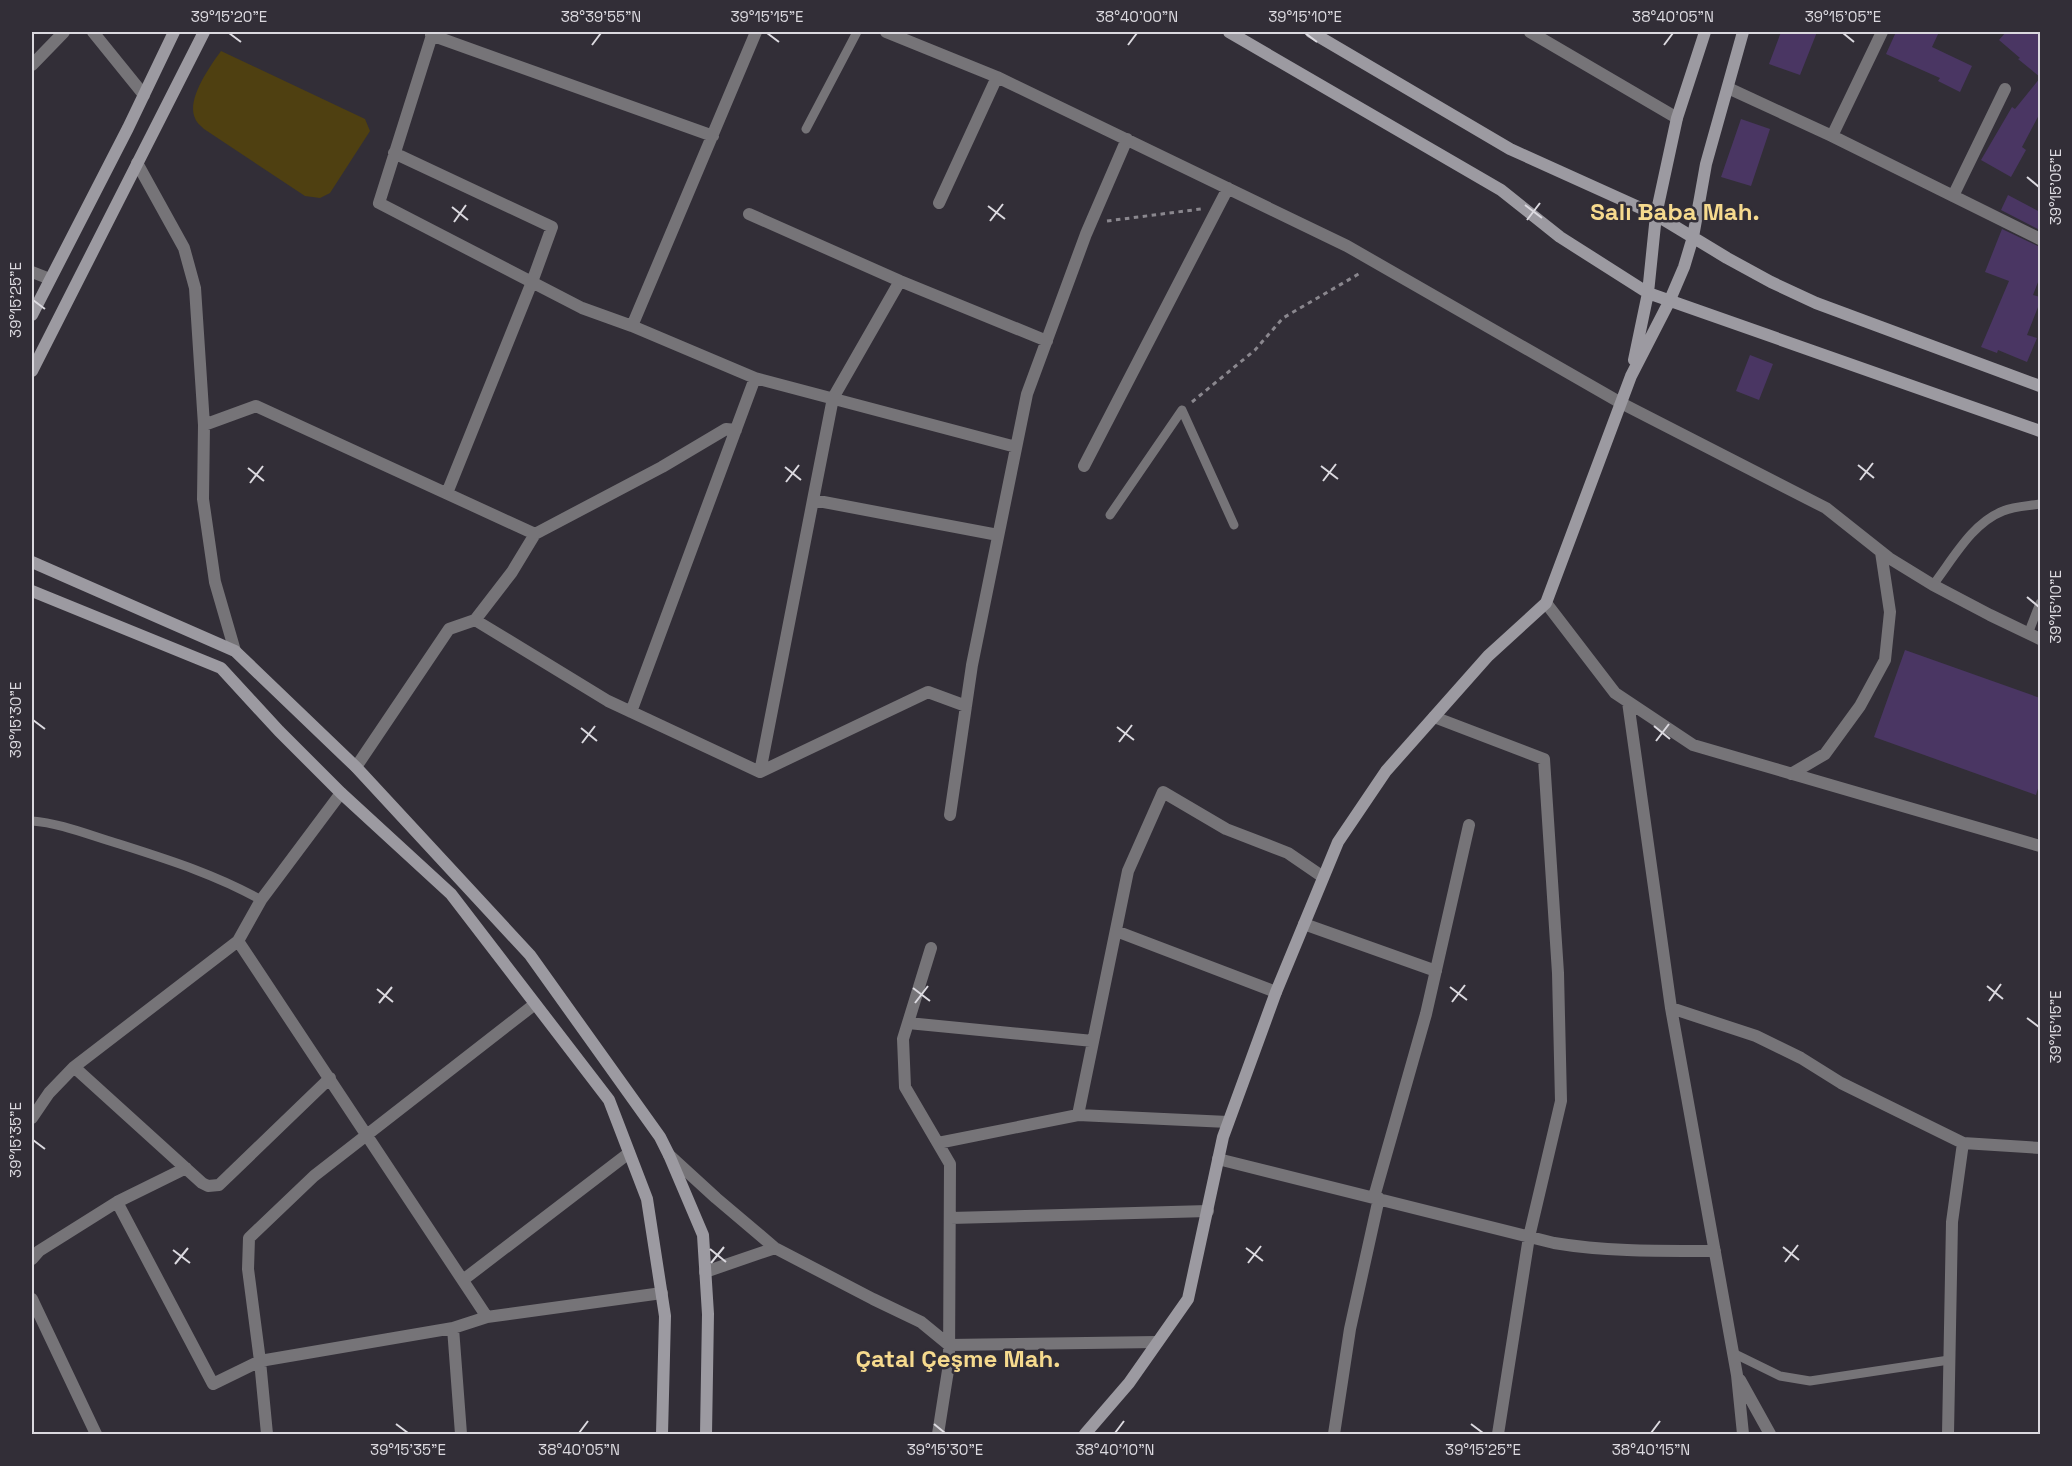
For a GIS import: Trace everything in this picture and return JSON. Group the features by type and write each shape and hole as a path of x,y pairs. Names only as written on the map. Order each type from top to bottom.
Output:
{"street":[{"path":"32,64 64,32"},
{"path":"93,32 144,95"},
{"path":"32,315 174,32"},
{"path":"32,371 204,32"},
{"path":"632,326 756,32"},
{"path":"886,32 997,77 1347,246 1621,403 1826,508 1881,552 1933,585 2040,639"},
{"path":"1229,32 1501,190 1560,237 1648,293 2040,431"},
{"path":"1311,32 1510,149 1656,215 1771,282 1816,303 2040,386"},
{"path":"1530,32 1677,118"},
{"path":"1631,376 1648,293 1656,215 1677,118 1705,32"},
{"path":"1085,1434 1129,1383 1188,1299 1228,1122 1276,992 1338,842 1386,771 1488,656 1546,603 1631,376 1669,302 1684,267 1693,237 1706,165 1743,32"},
{"path":"1832,136 1882,32"},
{"path":"713,136 432,33 379,203 582,308 632,326 755,378 1016,447"},
{"path":"939,203 997,77"},
{"path":"1728,88 1832,136 2040,239"},
{"path":"1953,196 2005,89"},
{"path":"950,815 972,665 1027,394 1091,223 1126,139"},
{"path":"394,153 552,227 447,493"},
{"path":"137,163 184,248 195,288 204,425 203,500 215,582 235,651"},
{"path":"1084,466 1228,188"},
{"path":"749,214 900,281 1047,341"},
{"path":"32,272 50,279"},
{"path":"760,772 833,398 900,281"},
{"path":"631,712 755,378"},
{"path":"204,425 256,406 535,534"},
{"path":"356,767 449,629 475,620 512,572 535,534 662,467 726,429 736,429"},
{"path":"813,500 998,535"},
{"path":"1791,774 1825,754 1860,706 1885,660 1890,612 1881,552"},
{"path":"32,562 235,651 356,767 530,955 660,1137 703,1235 708,1314 706,1434"},
{"path":"32,591 221,668 341,793 452,894 609,1100 647,1199 662,1293 665,1316 662,1434"},
{"path":"1546,603 1615,693 1692,745 2040,846"},
{"path":"475,620 608,701 760,772"},
{"path":"760,772 928,692 966,706"},
{"path":"1628,702 1671,1008 1737,1375 1743,1434"},
{"path":"1434,717 1544,759 1558,973 1561,1101 1529,1237 1498,1434"},
{"path":"1078,1115 1128,871 1163,792 1226,829 1288,853 1323,878"},
{"path":"32,1117 49,1093 74,1067 238,941 261,900 341,793"},
{"path":"1335,1434 1350,1329 1376,1197 1426,1014 1469,825"},
{"path":"1304,924 1436,971"},
{"path":"1116,931 1276,992"},
{"path":"238,941 487,1317"},
{"path":"931,948 903,1039 905,1087 950,1164 949,1364 938,1434"},
{"path":"267,1434 248,1269 249,1238 314,1176 535,1004"},
{"path":"1671,1008 1756,1036 1780,1047 1841,1083 1963,1143 2040,1148"},
{"path":"908,1023 1093,1041"},
{"path":"74,1067 208,1186 219,1185 330,1078"},
{"path":"938,1143 1078,1115 1228,1122"},
{"path":"1948,1434 1952,1222 1963,1143"},
{"path":"463,1280 629,1153"},
{"path":"669,1155 775,1248 921,1322 949,1345 1157,1342"},
{"path":"1218,1159 1529,1237 1592,1249 1715,1251"},
{"path":"32,1259 39,1251 117,1202 186,1168"},
{"path":"117,1202 213,1384 260,1361 453,1328 487,1317 662,1293"},
{"path":"950,1218 1208,1211"},
{"path":"705,1272 775,1248"},
{"path":"32,1299 96,1434"},
{"path":"453,1328 461,1434"},
{"path":"1737,1375 1770,1434"}],"lane":[{"path":"807,129 857,32"},
{"path":"1110,515 1182,410"},
{"path":"1182,410 1234,525"},
{"path":"1933,585 1971,535 1988,519 2007,509 2040,504"},
{"path":"2028,634 2040,603"},
{"path":"32,821 81,832 193,868 237,886 261,900"},
{"path":"1733,1353 1780,1376 1810,1381 1949,1360"}],"path":[{"path":"1091,223 1218,207"},
{"path":"1182,410 1255,350 1283,318 1378,264"}],"shaded area":[{"path":"221,51 365,119 370,131 330,193 320,198 305,196 204,129 197,122 193,110 197,92 206,73"}],"building":[{"path":"1781,32 1817,32 1800,75 1769,64"},
{"path":"1896,32 1939,32 1932,47 1972,66 1960,92 1938,81 1940,78 1886,54"},
{"path":"2006,32 2040,32 2040,77 1999,40"},
{"path":"2040,78 2040,113 2022,147 2026,150 2011,177 1981,160 2012,107 2015,109"},
{"path":"1741,119 1770,129 1751,186 1721,177"},
{"path":"2008,195 2040,212 2040,230 2001,210"},
{"path":"2002,229 2040,247 2040,277 2033,295 2040,297 2040,302 2027,335 2037,338 2027,362 1998,350 1997,353 1981,347 2009,281 1985,272"},
{"path":"1750,355 1773,364 1759,400 1736,391"},
{"path":"1905,650 2040,698 2040,782 2036,795 1874,737"}],"district":[{"name":"Salı Baba Mah.","path":"1675,211"},
{"name":"Çatal Çeşme Mah.","path":"958,1358"}]}
